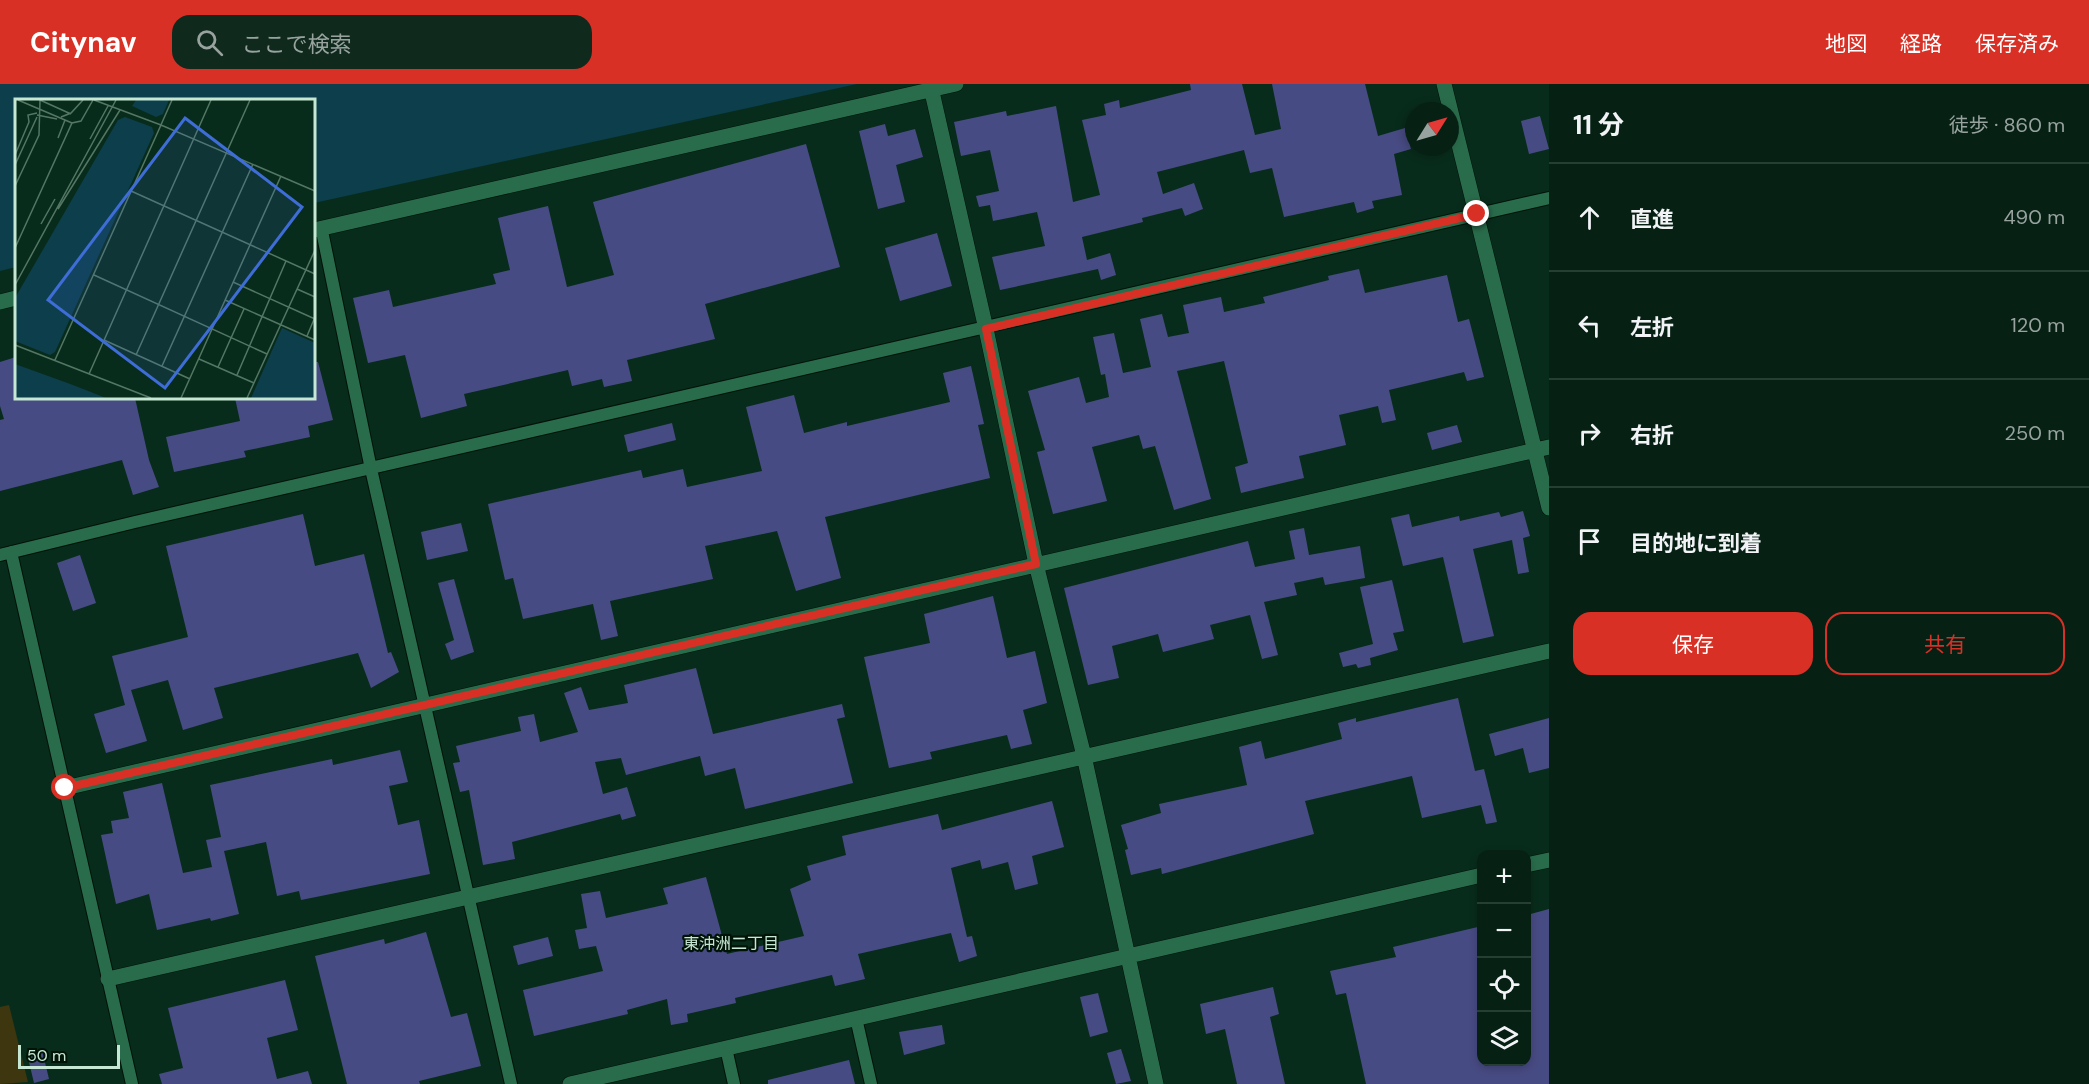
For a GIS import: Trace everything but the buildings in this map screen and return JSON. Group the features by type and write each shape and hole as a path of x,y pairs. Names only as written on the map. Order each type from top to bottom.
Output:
{"street":[{"path":"316,231 956,84"},
{"path":"316,231 967,84"},
{"path":"1444,84 1477,214 1542,449 1549,508"},
{"path":"932,92 1036,564 1084,756 1156,1084"},
{"path":"132,1084 65,788 6,554 1549,198"},
{"path":"316,231 511,1084"},
{"path":"0,303 15,299"},
{"path":"65,788 1542,449"},
{"path":"108,979 1549,651"},
{"path":"1531,864 1549,860"},
{"path":"570,1084 1477,876"},
{"path":"856,1018 872,1084"},
{"path":"726,1048 734,1084"}],"shaded area":[{"path":"9,1005 28,1082 0,1084 0,1007"}],"water":[{"path":"0,84 857,84 315,203 315,99 15,99 15,267 0,271"}],"district":[{"name":"東沖洲二丁目","path":"731,943"}],"route":[{"path":"65,788 1036,564 986,329 1477,214"}]}
